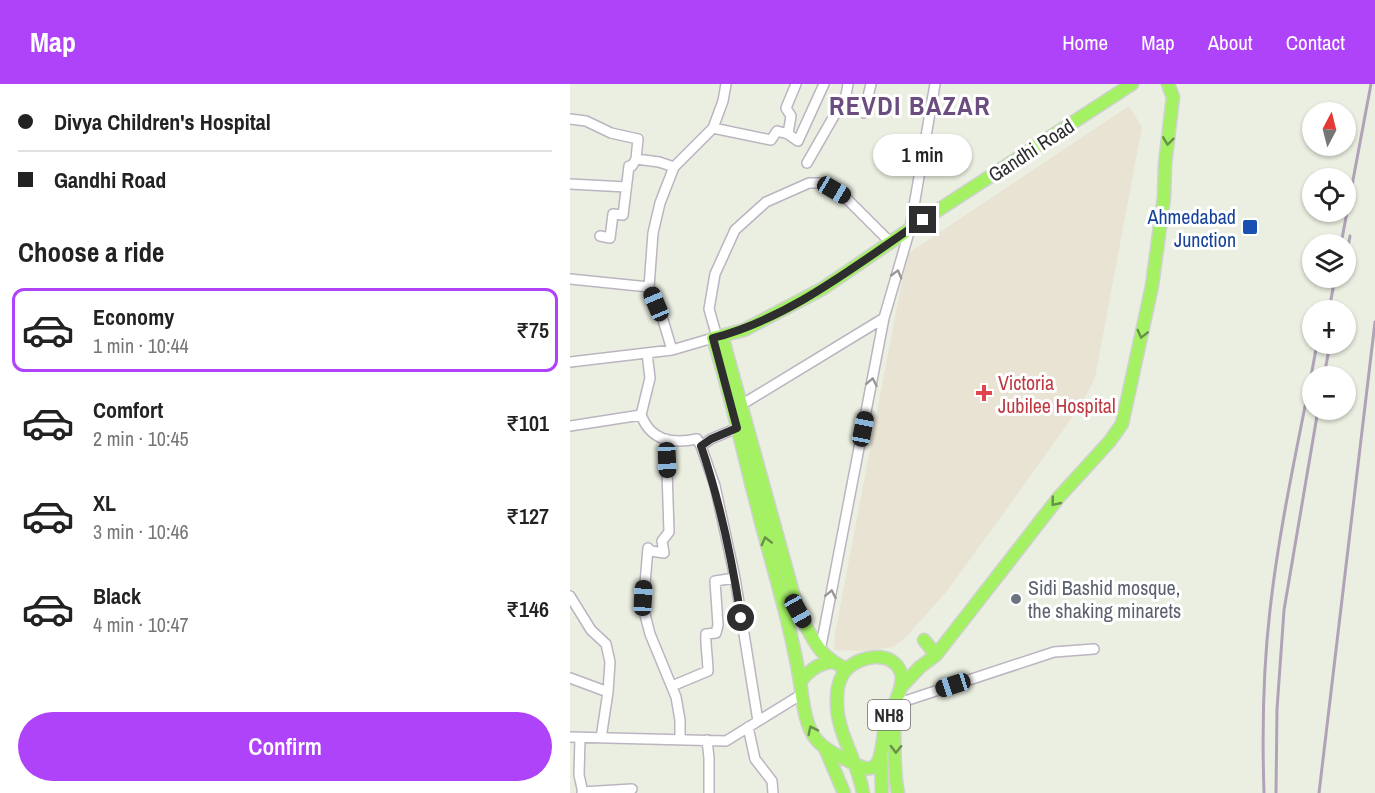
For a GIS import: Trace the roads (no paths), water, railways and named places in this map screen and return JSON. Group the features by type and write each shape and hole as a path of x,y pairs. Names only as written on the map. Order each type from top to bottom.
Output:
{"main road":[{"name":"Gandhi Road","path":"718,337 744,330 822,289 909,229 1132,84"},
{"path":"902,686 920,667 936,655 1052,506 1110,441 1122,424 1148,308 1162,217 1173,96 1168,84"},
{"path":"718,337 741,405 798,611 820,651 831,662 847,669"},
{"path":"718,337 737,428 786,617 808,723 815,738 825,748 857,765 866,791"},
{"path":"924,640 936,655"},
{"name":"NH8","path":"880,657 891,660 897,665 902,676 902,686 893,705 882,741 881,757 876,765 870,768 857,765 846,744 837,707 839,684 847,669 863,658 880,657"},
{"path":"801,688 807,673 831,662"},
{"path":"893,705 898,793"},
{"path":"825,748 844,793"},
{"path":"881,757 882,793"}],"street":[{"path":"672,350 663,320 649,287 653,233 660,203 674,167 713,128 723,101 726,84"},
{"path":"788,134 791,116 786,108 796,84"},
{"path":"713,128 771,140 777,131 788,134 798,141 824,84"},
{"path":"807,163 846,95 848,84"},
{"path":"864,113 871,84"},
{"path":"820,651 884,318 909,229 935,84"},
{"path":"570,119 586,122 611,133 638,139 636,159 632,166 629,166 623,215 613,214 610,238 600,236"},
{"path":"636,159 674,167"},
{"path":"718,337 709,309 715,274 735,230 766,202 809,183 821,183 846,198 890,242"},
{"path":"570,184 626,187"},
{"path":"570,279 649,287"},
{"path":"741,405 884,318"},
{"name":"Gandhi Road","path":"570,362 672,350 718,337"},
{"path":"646,352 650,378 641,415 648,429 666,439 681,442 697,439 715,486 735,578 758,721"},
{"path":"570,426 641,415"},
{"path":"701,446 737,428"},
{"path":"666,439 669,532 662,541 664,553 651,551 648,548 643,598 650,634 672,686 680,715 680,740"},
{"path":"672,686 708,671 706,634 716,633 718,624 715,581 735,578"},
{"path":"570,596 591,630 606,644 610,662 606,715 601,738"},
{"path":"893,705 1054,652 1094,648"},
{"path":"570,678 608,692"},
{"path":"632,789 582,792 575,737 726,741 758,721 801,688"},
{"path":"748,727 755,759 772,781 773,793"},
{"path":"707,740 710,758 709,793"}],"railway":[{"path":"1343,234 1371,84"},
{"path":"1331,300 1333,288"},
{"path":"1319,793 1375,322"},
{"path":"1264,793 1264,701 1270,610 1285,509 1315,354"},
{"path":"1326,366 1328,354"},
{"path":"1276,793 1277,709 1284,610 1316,420"}],"place":[{"name":"Ahmedabad Junction","path":"1250,227"},
{"name":"Victoria Jubilee Hospital","path":"984,393"},
{"name":"Sidi Bashid mosque, the shaking minarets","path":"1016,599"}],"district":[{"name":"REVDI BAZAR","path":"910,105"}]}
